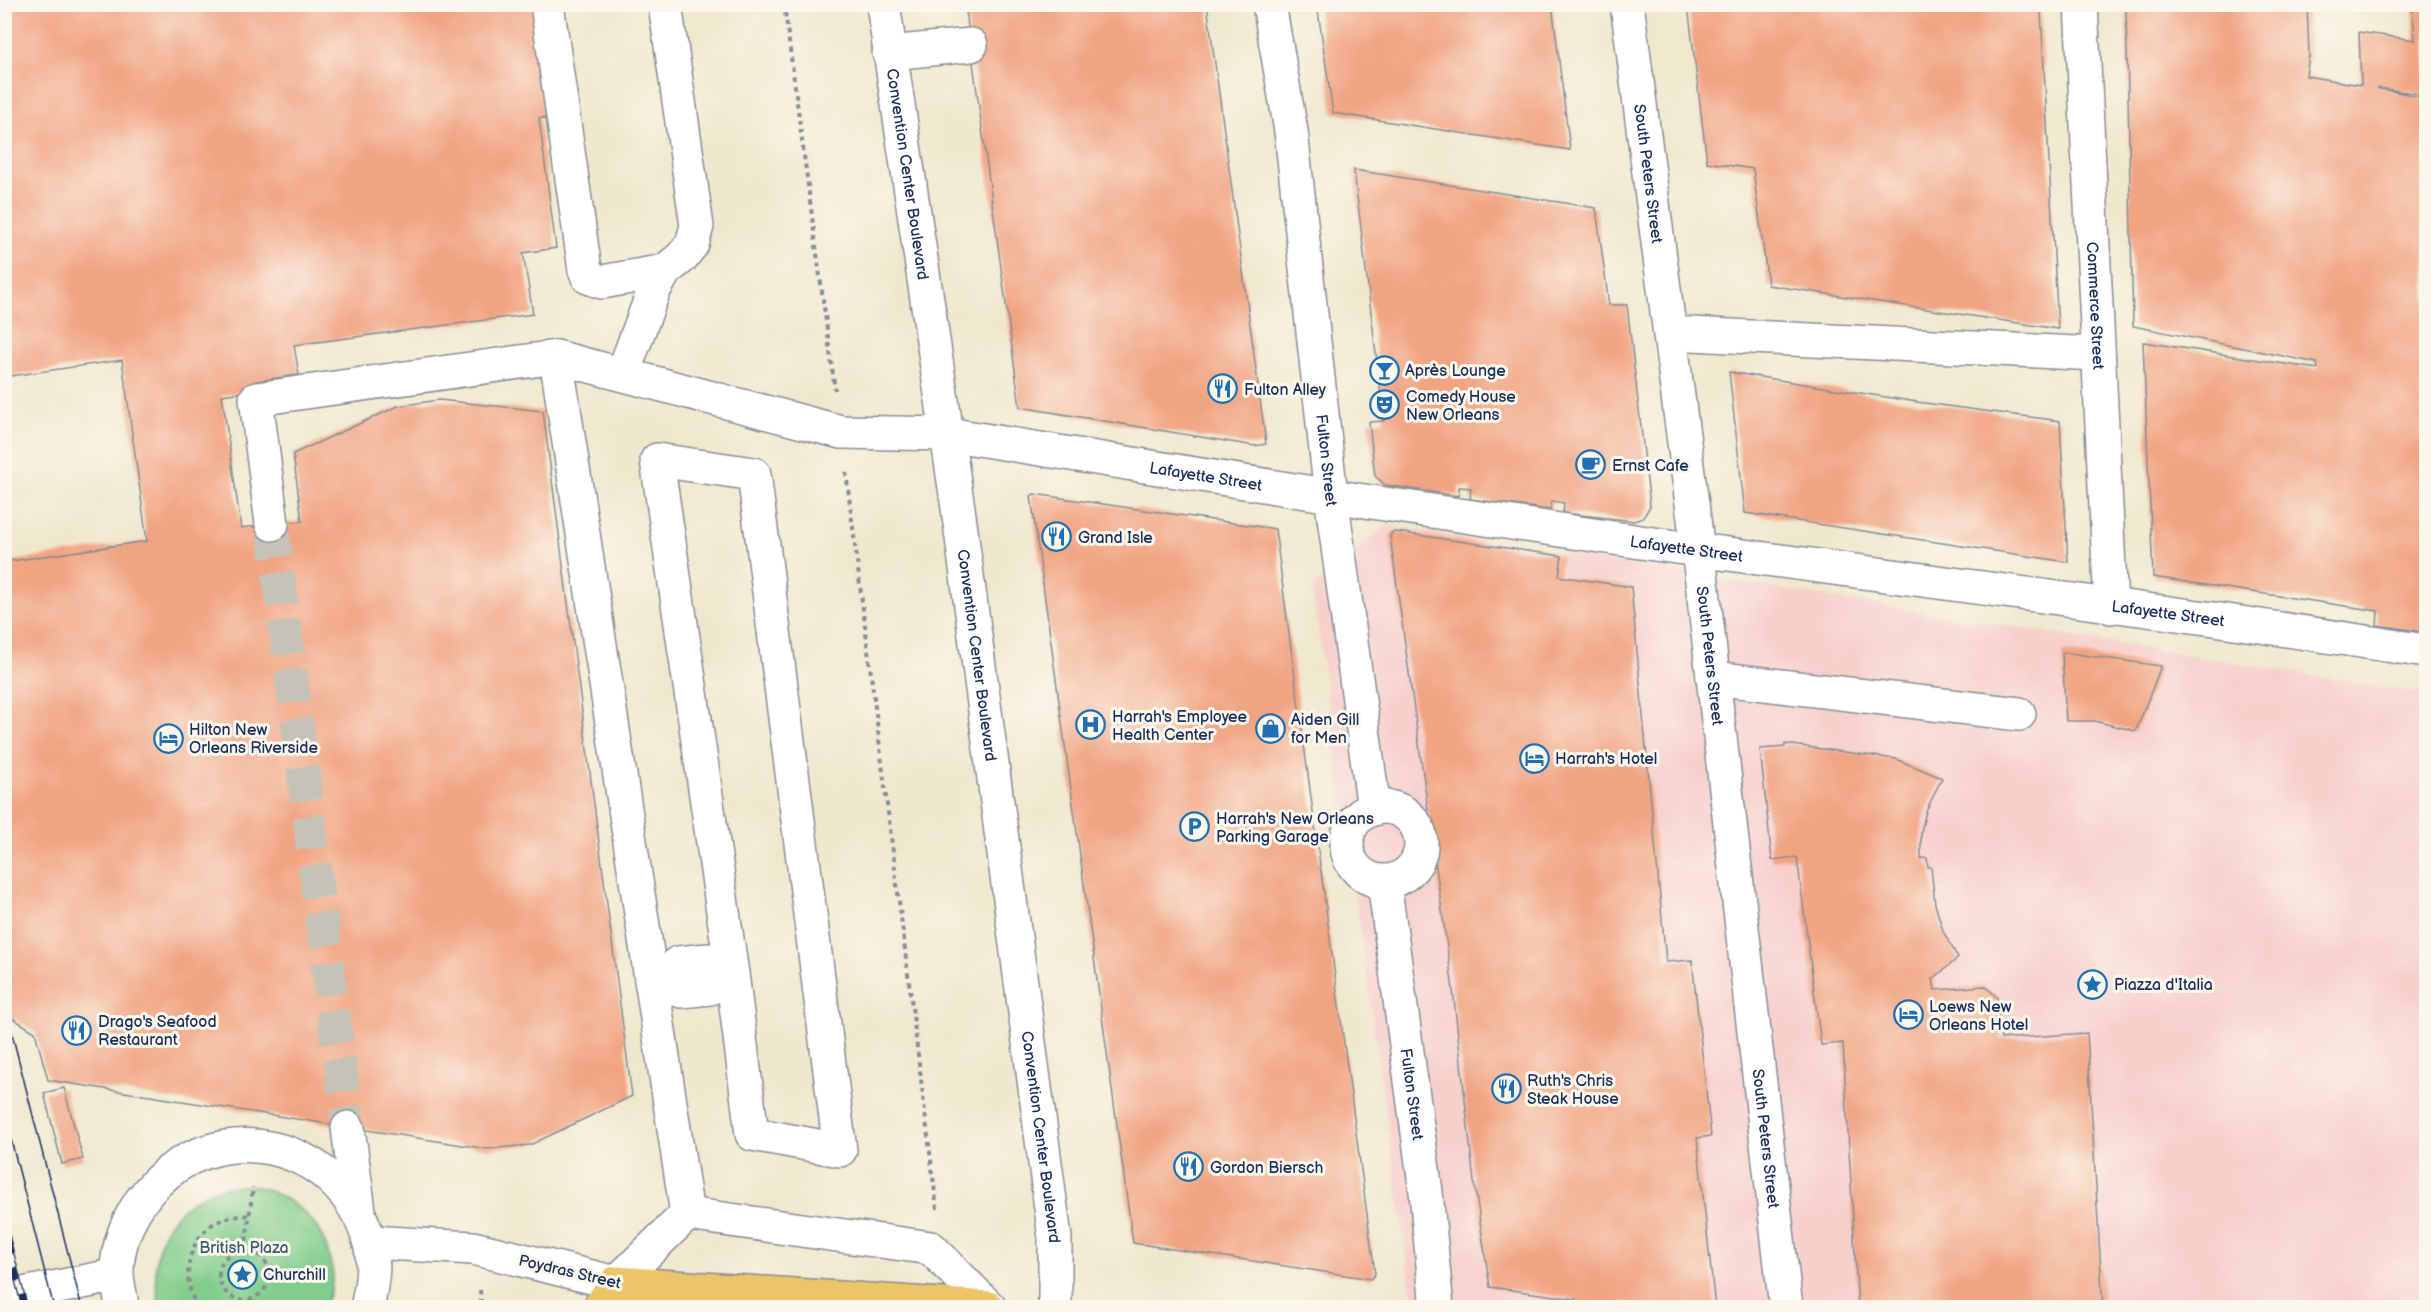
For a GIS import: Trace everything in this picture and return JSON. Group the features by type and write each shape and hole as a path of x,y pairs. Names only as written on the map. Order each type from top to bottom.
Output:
{"main road":[{"name":"Poydras Street","path":"613,1299 989,1308"}],"street":[{"path":"547,4 588,278 602,282 664,271"},
{"path":"623,373 654,291 664,271 682,257 692,244 697,225 665,4"},
{"name":"Convention Center Boulevard","path":"883,4 948,434 1055,1238 1055,1308"},
{"name":"Fulton Street","path":"1269,4 1291,131 1331,496 1374,809"},
{"name":"South Peters Street","path":"1627,4 1698,551 1786,1308"},
{"name":"Commerce Street","path":"2081,4 2111,607"},
{"path":"889,53 971,45"},
{"path":"1670,333 2098,354"},
{"path":"272,524 256,399 556,357 659,980 687,1214 613,1299"},
{"name":"Lafayette Street","path":"556,357 841,432 948,434 1331,496 1698,551 2214,619 2427,651"},
{"path":"657,460 754,474 840,1150 752,1134 726,974 657,460"},
{"path":"1713,678 2019,714"},
{"path":"1394,808 1407,814 1416,824 1421,836 1421,850 1416,865 1405,876 1390,882 1374,881 1361,874 1351,863 1347,849 1348,834 1355,820 1374,809 1394,808"},
{"name":"Fulton Street","path":"1383,882 1426,1192 1437,1308"},
{"path":"659,980 681,991 710,988 726,974"},
{"path":"348,1128 373,1279 367,1308"},
{"path":"122,1308 117,1275 122,1239 136,1206 159,1178 188,1158 223,1147 259,1145 290,1153 318,1168 342,1189 365,1229"},
{"path":"687,1214 931,1248 989,1308"},
{"name":"Poydras Street","path":"365,1229 473,1248 613,1299"},
{"path":"4,1298 117,1275"}],"path":[{"path":"784,4 841,432 937,1213"},
{"path":"198,1308 191,1295 187,1276 189,1257 201,1237 214,1224 232,1216 250,1215"},
{"path":"245,1250 247,1233"},
{"path":"245,1250 253,1251 261,1256 269,1271 268,1280 260,1294 252,1298 238,1299 229,1296 223,1290 218,1275 219,1267 229,1254 245,1250"},
{"path":"237,1308 238,1299"}],"shaded area":[{"path":"1386,525 2426,694 2426,1307 1438,1308 1413,1304 1312,588"}],"green space":[{"name":"British Plaza","path":"254,1186 291,1202 311,1220 319,1231 325,1243 333,1273 324,1307 160,1307 156,1268 158,1250 173,1219 186,1206 202,1196 226,1187"}],"building":[{"path":"4,4 540,4 558,117 539,118 556,248 523,253 533,314 294,345 299,375 256,381 257,390 222,395 241,528 302,521 293,454 398,406 439,400 543,411 632,1096 530,1145 488,1149 48,1080 35,1032 4,1013 4,935 8,928 4,914 4,562 147,541 122,360 4,377"},
{"path":"965,4 1207,4 1266,444 1255,446 1020,407"},
{"path":"1317,4 1552,4 1570,150 1333,113"},
{"path":"2126,4 2307,4 2309,55 2306,76 2361,85 2359,32 2415,40 2412,4 2426,4 2426,95 2377,88 2426,98 2426,632 2377,625 2378,611 2153,577 2143,342 2318,369 2317,363 2133,326"},
{"path":"1688,5 1992,5 2041,12 2058,329 1768,285 1753,169 1707,162"},
{"path":"1354,170 1596,208 1609,305 1627,305 1650,506 1643,518 1634,521 1563,513 1564,503 1552,501 1550,510 1470,499 1471,488 1459,487 1459,496 1385,485 1375,476 1369,422 1384,421"},
{"path":"1729,372 1917,402 2060,421 2068,562 1745,513"},
{"name":"Harrah's New Orleans Parking Garage","path":"1034,494 1275,529 1375,1274 1371,1279 1133,1243 1031,496"},
{"name":"Harrah's Hotel","path":"1391,533 1562,556 1559,576 1631,587 1666,962 1692,960 1711,1136 1697,1138 1715,1308 1661,1308 1622,1302 1621,1308 1595,1308 1576,1304 1576,1299 1490,1287 1474,1182 1453,990 1390,536"},
{"path":"2062,652 2161,666 2136,731 2094,721 2066,721"},
{"name":"Loews New Orleans Hotel","path":"1785,744 1896,759 1942,778 1926,811 1921,832 1921,858 1927,858 1928,867 1931,867 1935,904 1943,931 1958,958 1933,979 1935,990 1985,986 1997,997 2001,1039 2087,1033 2103,1308 1858,1308 1843,1043 1821,1045 1797,857 1772,860 1760,749 1785,747"},
{"path":"64,1088 83,1159 62,1164 44,1093"}],"tunnel":[{"path":"272,524 348,1128"}],"tram line":[{"path":"7,1014 82,1308"},
{"path":"4,1112 54,1308"}],"railway":[{"path":"4,1227 25,1308"}],"place":[{"name":"Après Lounge","path":"1384,370"},
{"name":"Fulton Alley","path":"1223,389"},
{"name":"Comedy House New Orleans","path":"1385,405"},
{"name":"Ernst Cafe","path":"1591,465"},
{"name":"Grand Isle","path":"1057,537"},
{"name":"Harrah's Employee Health Center","path":"1091,725"},
{"name":"Aiden Gill for Men","path":"1270,728"},
{"name":"Hilton New Orleans Riverside","path":"168,738"},
{"name":"Harrah's Hotel","path":"1534,758"},
{"name":"Harrah's New Orleans Parking Garage","path":"1195,827"},
{"name":"Piazza d'Italia","path":"2093,984"},
{"name":"Loews New Orleans Hotel","path":"1908,1015"},
{"name":"Drago's Seafood Restaurant","path":"77,1030"},
{"name":"Ruth's Chris Steak House","path":"1506,1089"},
{"name":"Gordon Biersch","path":"1189,1167"},
{"name":"Churchill","path":"242,1274"}]}
